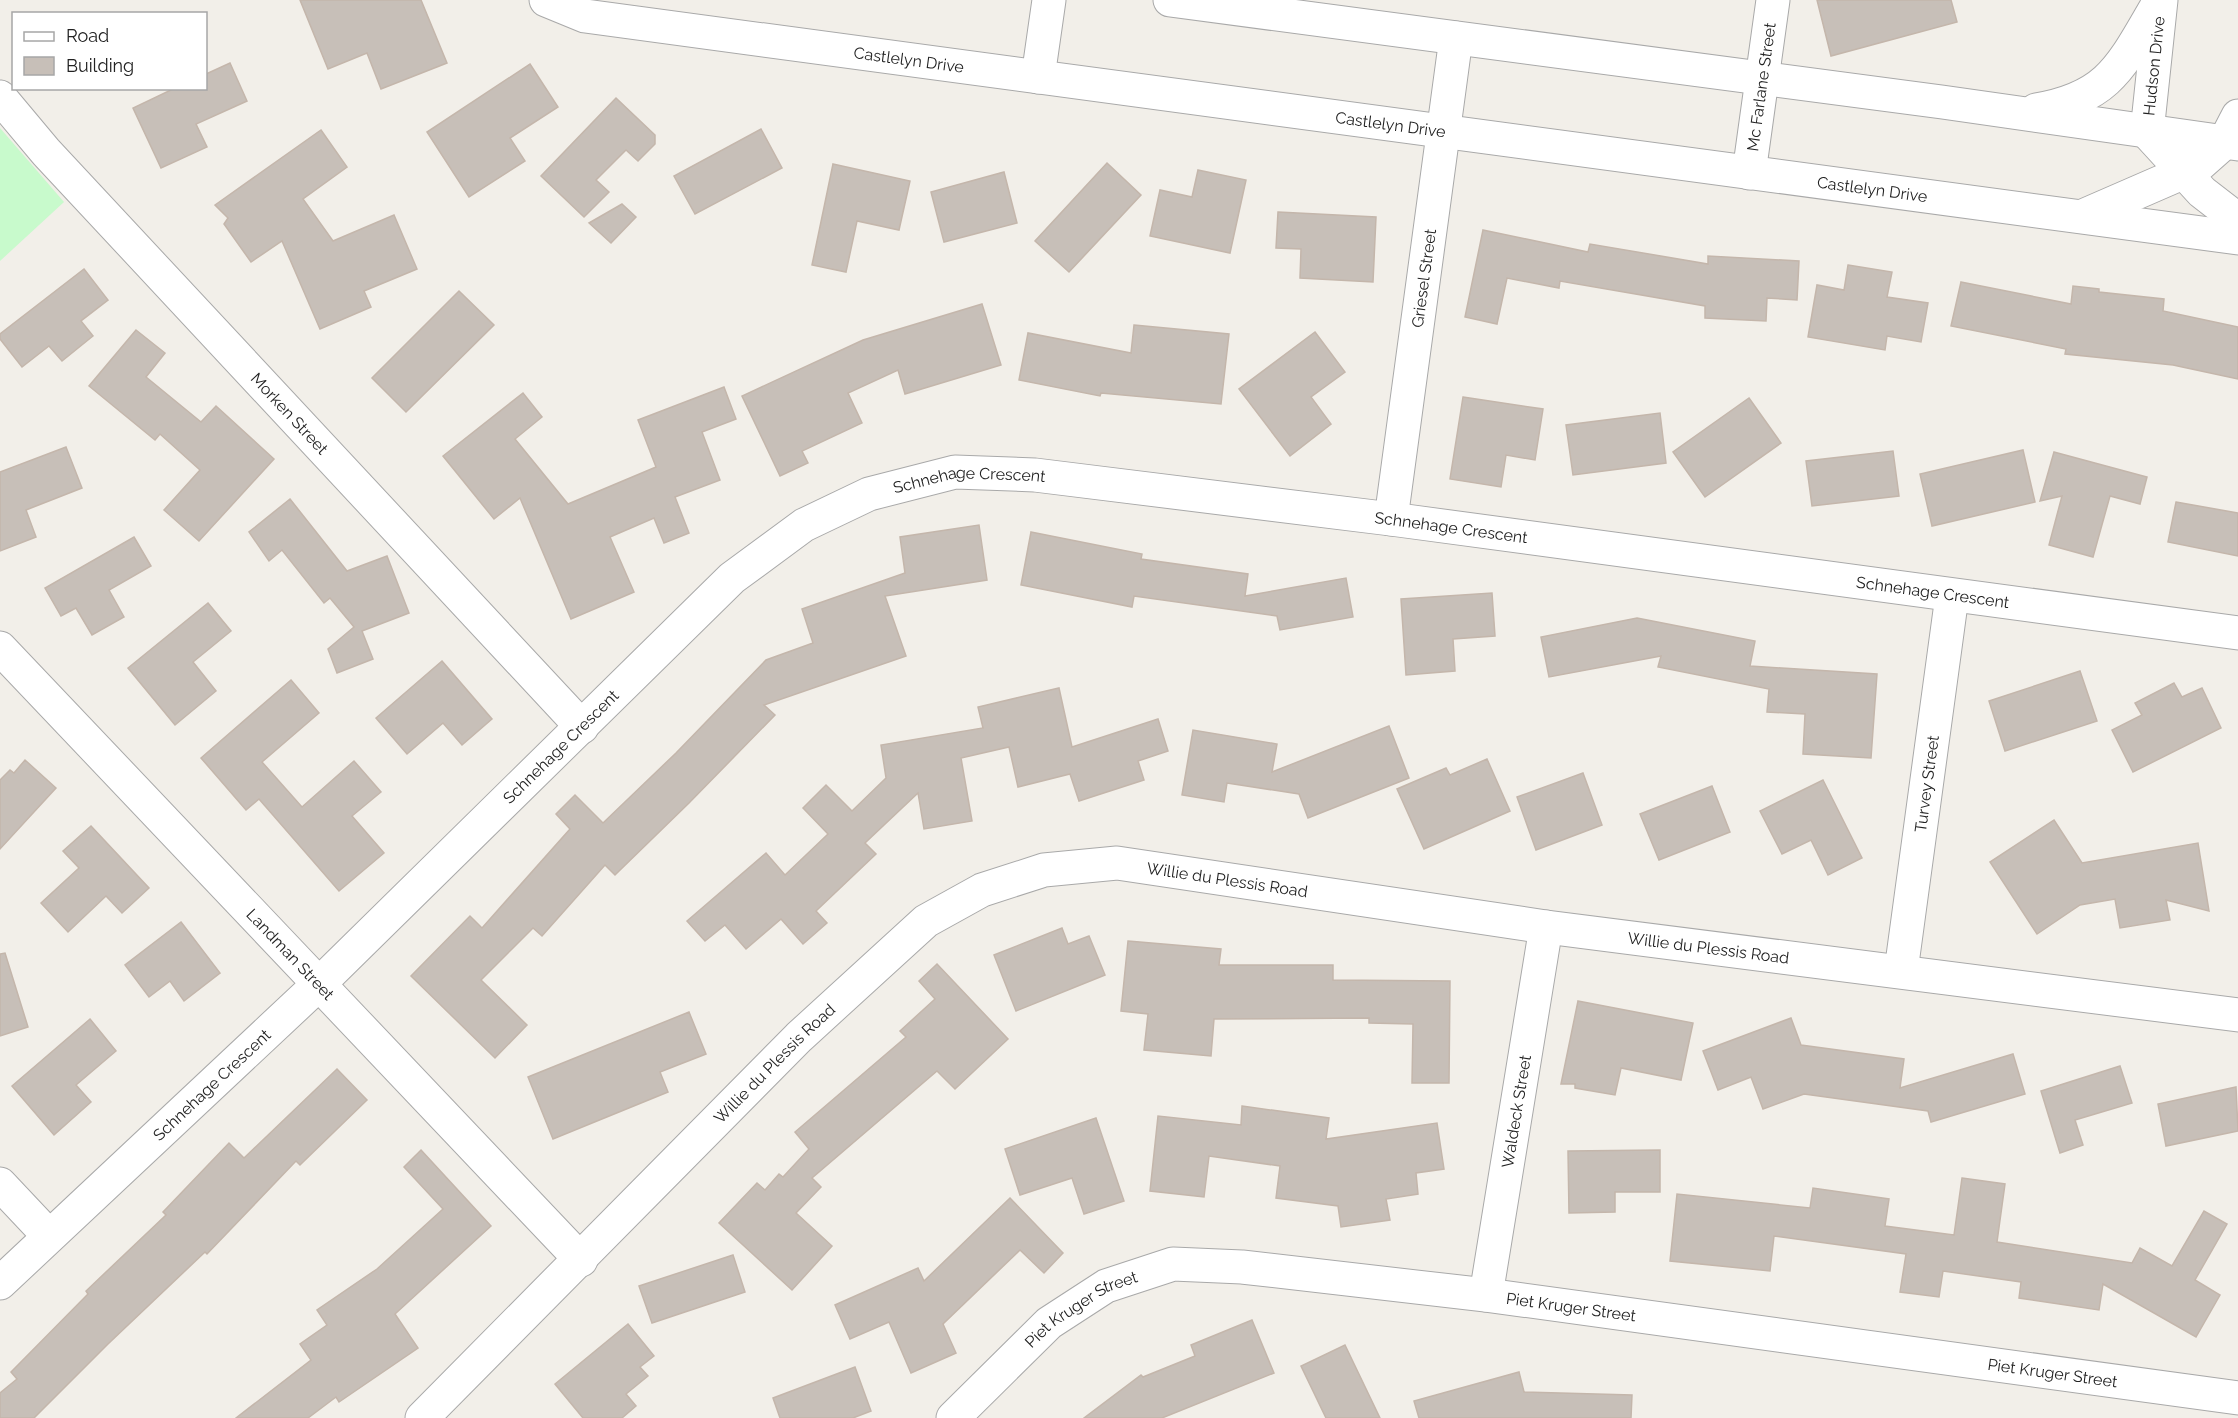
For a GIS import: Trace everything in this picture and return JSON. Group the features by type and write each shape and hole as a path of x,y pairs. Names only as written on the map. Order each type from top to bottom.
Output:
{"street":[{"name":"Castlelyn Drive","path":"546,0 585,16 2238,238"},
{"path":"1038,77 1049,0"},
{"path":"1170,0 1763,78 2147,132 2234,135"},
{"name":"Mc Farlane Street","path":"1749,173 1773,0"},
{"path":"2017,113 2060,105 2096,90 2127,58 2161,0"},
{"name":"Hudson Drive","path":"2147,132 2161,0"},
{"name":"Griesel Street","path":"1391,519 1456,38"},
{"name":"Morken Street","path":"0,97 46,152 582,727"},
{"path":"2147,132 2184,174 2238,220"},
{"path":"2082,217 2184,174 2214,154 2234,135"},
{"name":"Schnehage Crescent","path":"0,1283 320,982 732,578 804,525 868,494 955,472 1035,475 1391,519 2238,633"},
{"name":"Turvey Street","path":"1900,970 1952,596"},
{"name":"Landman Street","path":"0,648 582,1260"},
{"name":"Willie du Plessis Road","path":"422,1418 582,1260 799,1037 926,921 982,890 1044,870 1117,863 1546,927 1900,970 2238,1015"},
{"name":"Waldeck Street","path":"1486,1295 1546,927"},
{"path":"0,1184 49,1236"},
{"name":"Piet Kruger Street","path":"953,1418 1049,1323 1106,1286 1173,1264 1242,1267 1486,1295 2238,1398"}],"green space":[{"path":"0,128 64,202 0,261"}],"building":[{"path":"300,0 421,0 447,63 381,89 367,53 328,69"},
{"path":"1817,0 1951,0 1957,22 1831,56"},
{"path":"230,63 247,101 196,124 207,147 161,168 133,108 171,90 207,90 207,74"},
{"path":"530,64 558,107 510,138 525,161 469,197 427,132"},
{"path":"616,98 655,135 655,144 638,161 626,150 596,180 609,192 584,217 541,176"},
{"path":"761,129 782,168 695,214 674,176"},
{"path":"321,130 347,167 303,199 333,241 394,215 417,269 364,291 371,307 320,329 282,241 251,262 224,224 228,218 215,205"},
{"path":"1107,163 1141,195 1069,272 1035,241"},
{"path":"833,164 910,181 899,230 857,221 846,272 812,265"},
{"path":"1198,170 1246,180 1230,253 1150,236 1160,190 1192,197"},
{"path":"1004,172 1017,223 944,242 931,192"},
{"path":"622,204 636,217 611,243 589,223"},
{"path":"1278,212 1376,217 1373,282 1300,278 1301,249 1276,248"},
{"path":"1483,230 1588,252 1590,244 1708,264 1708,256 1799,261 1797,300 1767,298 1766,321 1705,318 1705,306 1560,281 1559,288 1507,278 1497,324 1465,317"},
{"path":"1848,265 1892,272 1887,297 1928,303 1921,342 1887,336 1885,350 1808,337 1817,285 1844,290"},
{"path":"84,269 108,300 81,321 93,336 62,361 49,346 22,367 0,339 0,334"},
{"path":"1961,282 2071,304 2073,286 2099,289 2099,292 2164,299 2163,311 2238,327 2238,379 2173,365 2065,354 2066,349 1951,326"},
{"path":"459,291 494,325 406,412 372,378"},
{"path":"982,304 1001,365 905,394 898,370 848,393 862,423 802,451 808,463 780,476 742,396 863,340"},
{"path":"1134,325 1229,334 1221,404 1101,393 1100,396 1019,380 1028,333 1131,353"},
{"path":"136,330 165,353 146,377 201,422 216,406 274,459 199,541 164,510 200,470 160,434 155,440 89,386"},
{"path":"1315,332 1345,372 1311,397 1331,424 1290,456 1239,389"},
{"path":"724,387 736,419 702,432 720,480 675,497 689,533 664,543 654,518 610,537 634,592 571,619 520,498 494,519 443,456 523,393 542,417 515,439 568,504 656,467 638,420"},
{"path":"1463,397 1543,409 1535,460 1506,455 1501,487 1450,479"},
{"path":"1749,398 1781,443 1705,497 1673,452"},
{"path":"1660,413 1666,463 1573,475 1566,425"},
{"path":"66,447 82,488 26,510 36,537 0,551 0,472"},
{"path":"2023,450 2035,502 1932,526 1920,474"},
{"path":"1893,451 1899,496 1812,506 1806,461"},
{"path":"2054,452 2147,477 2140,504 2110,496 2093,557 2049,545 2062,496 2040,501"},
{"path":"290,499 347,571 387,556 409,613 362,631 373,659 337,673 328,649 354,627 330,598 324,603 282,550 269,561 249,532"},
{"path":"2176,502 2238,513 2238,556 2168,542"},
{"path":"979,525 987,580 885,596 906,656 764,705 775,715 615,875 605,865 542,936 533,928 481,980 527,1025 495,1058 411,976 470,916 482,928 570,829 556,814 575,795 603,823 676,753 766,660 813,643 802,609 905,573 900,537"},
{"path":"1031,532 1142,554 1141,559 1248,574 1245,596 1346,578 1353,617 1280,630 1277,616 1134,596 1132,607 1021,585"},
{"path":"134,537 151,566 109,590 124,617 92,635 76,608 61,616 45,588"},
{"path":"1492,593 1495,636 1453,639 1455,671 1406,675 1401,599"},
{"path":"208,603 231,631 193,662 216,691 175,725 128,668"},
{"path":"1637,618 1755,641 1750,666 1877,674 1871,758 1803,754 1805,714 1767,712 1769,689 1658,667 1661,656 1549,677 1541,637"},
{"path":"442,661 492,719 462,745 443,723 407,754 376,718"},
{"path":"2080,671 2097,721 2005,751 1989,701"},
{"path":"291,680 319,713 262,762 302,807 354,761 381,792 352,816 384,853 339,891 259,799 246,810 201,758"},
{"path":"2174,683 2182,697 2202,688 2221,728 2133,772 2112,730 2142,715 2135,703"},
{"path":"1059,688 1072,747 1158,719 1168,751 1138,761 1144,780 1079,801 1070,774 1018,787 1009,747 961,758 972,821 924,829 918,793 865,843 876,854 816,911 827,923 803,944 781,919 746,949 725,925 705,941 687,921 766,853 785,875 828,834 803,808 826,785 852,811 886,778 881,745 983,728 978,707"},
{"path":"1389,726 1409,778 1308,818 1299,794 1227,783 1224,802 1182,795 1193,730 1277,744 1272,772"},
{"path":"1487,759 1510,811 1424,849 1397,789 1446,768 1450,775"},
{"path":"25,760 56,788 0,849 0,780 10,770 14,773"},
{"path":"1583,773 1602,825 1536,850 1517,797"},
{"path":"1823,780 1862,858 1828,875 1811,840 1782,854 1760,811"},
{"path":"1712,786 1730,832 1659,860 1640,814"},
{"path":"2054,820 2082,863 2198,843 2209,911 2166,900 2170,920 2120,928 2115,899 2080,905 2037,934 1990,862"},
{"path":"91,826 149,888 122,913 106,896 68,932 41,903 79,868 63,851"},
{"path":"181,922 220,973 184,1001 170,981 149,997 125,965"},
{"path":"1062,928 1068,944 1089,936 1105,975 1016,1011 994,955"},
{"path":"1128,941 1221,949 1219,965 1333,965 1333,980 1450,981 1449,1083 1412,1083 1413,1024 1369,1023 1369,1018 1214,1019 1211,1056 1144,1050 1148,1014 1121,1011"},
{"path":"5,953 28,1027 0,1036 0,954"},
{"path":"937,964 1008,1039 955,1089 937,1071 812,1178 821,1187 796,1213 832,1246 792,1290 719,1223 757,1183 765,1190 779,1174 783,1177 809,1149 795,1132 906,1037 900,1031 935,999 919,981"},
{"path":"1578,1001 1693,1023 1681,1080 1621,1068 1615,1095 1575,1088 1575,1084 1561,1084"},
{"path":"689,1012 706,1054 660,1072 668,1092 553,1139 528,1077"},
{"path":"1791,1018 1801,1045 1904,1059 1900,1088 2013,1054 2025,1094 1931,1122 1928,1111 1804,1094 1763,1109 1751,1077 1718,1090 1703,1051"},
{"path":"90,1019 116,1051 76,1085 91,1102 54,1135 12,1086"},
{"path":"2120,1066 2132,1103 2075,1120 2083,1145 2060,1153 2041,1091"},
{"path":"337,1069 367,1100 300,1165 296,1161 207,1254 205,1252 34,1418 0,1418 0,1393 17,1379 11,1372 88,1294 86,1291 166,1215 163,1212 229,1143 244,1158"},
{"path":"2236,1087 2238,1131 2166,1146 2158,1104"},
{"path":"1242,1106 1329,1118 1326,1139 1437,1123 1444,1169 1416,1173 1418,1194 1386,1199 1390,1220 1341,1227 1338,1206 1276,1198 1280,1166 1209,1156 1204,1197 1150,1191 1158,1116 1241,1125"},
{"path":"1096,1118 1124,1201 1084,1214 1072,1178 1020,1195 1005,1149"},
{"path":"421,1150 491,1226 395,1314 418,1348 339,1402 336,1397 308,1418 236,1418 311,1360 300,1344 327,1325 317,1310 377,1269 443,1209 404,1167"},
{"path":"1660,1150 1660,1192 1615,1192 1615,1212 1569,1213 1568,1151"},
{"path":"1962,1178 2005,1184 1997,1242 2132,1263 2140,1248 2172,1266 2204,1211 2227,1224 2195,1280 2220,1295 2196,1337 2103,1284 2099,1310 2019,1298 2021,1282 1943,1271 1939,1297 1900,1292 1906,1254 1774,1236 1770,1271 1670,1261 1677,1194 1810,1208 1813,1188 1889,1199 1885,1226 1954,1235"},
{"path":"1010,1198 1063,1253 1044,1273 1020,1250 943,1324 956,1353 911,1373 889,1322 850,1339 835,1305 918,1268 924,1281"},
{"path":"733,1255 745,1292 652,1323 639,1286"},
{"path":"1252,1320 1274,1373 1162,1418 1084,1418 1141,1375 1143,1377 1195,1356 1191,1345"},
{"path":"628,1324 654,1356 640,1367 648,1376 626,1394 636,1406 622,1418 583,1418 555,1384"},
{"path":"1345,1345 1380,1418 1326,1418 1301,1366"},
{"path":"855,1367 871,1411 853,1418 780,1418 773,1398"},
{"path":"1519,1372 1524,1392 1632,1395 1631,1418 1419,1418 1414,1401"}]}
